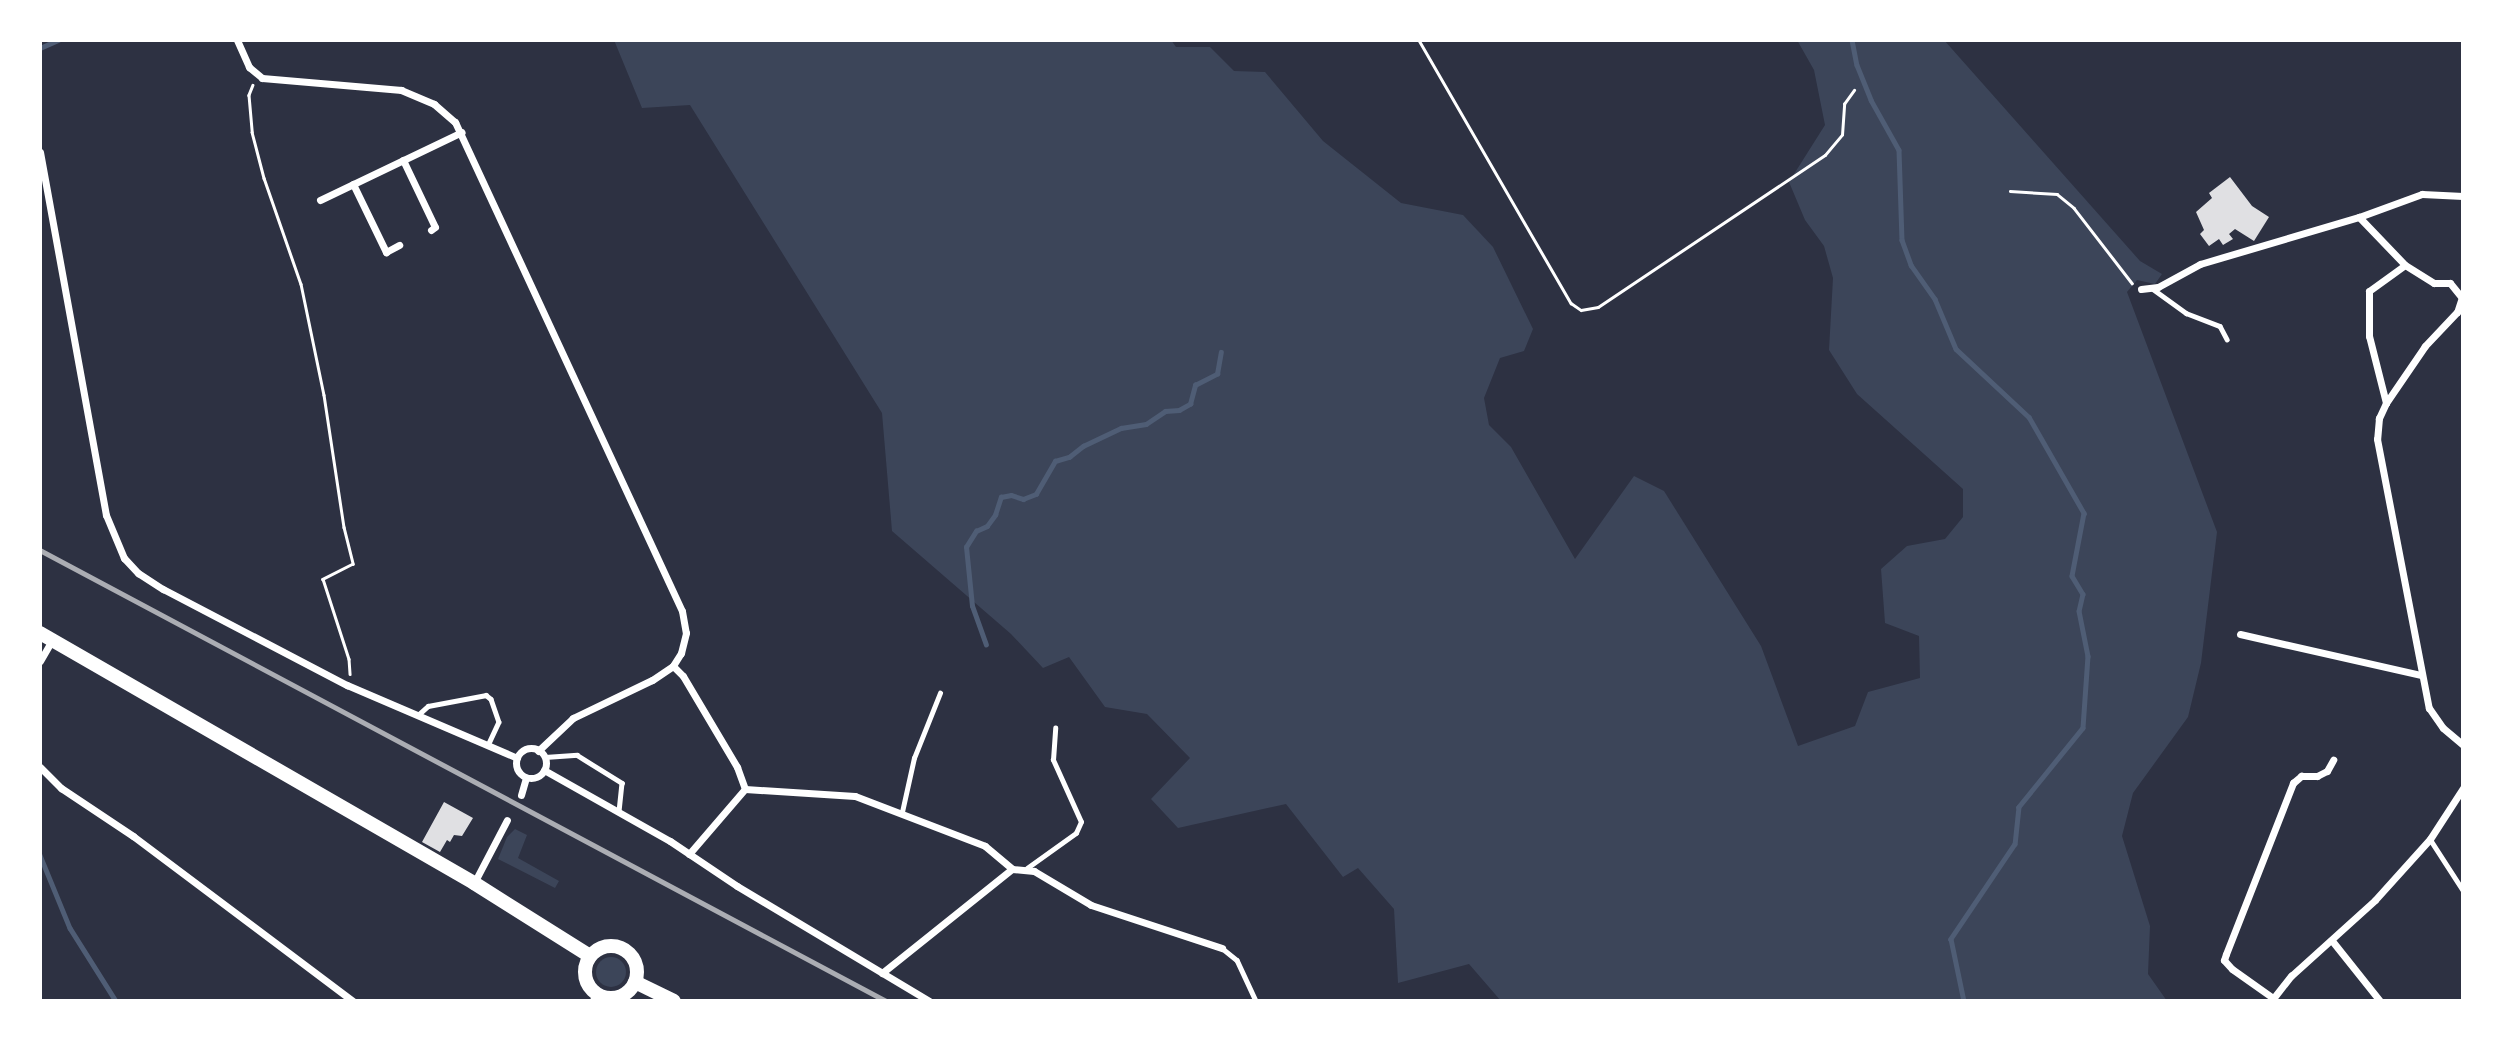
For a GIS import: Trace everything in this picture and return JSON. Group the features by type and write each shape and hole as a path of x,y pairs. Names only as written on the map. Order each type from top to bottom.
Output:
{"main road":[{"path":"46,637 474,883 590,956"},
{"path":"606,946 624,949 637,967 635,982 623,994 612,998 598,998 586,979 590,956 606,946"},
{"path":"635,982 674,1001"}],"street":[{"path":"237,40 245,60 257,75 326,86 401,90 423,97 446,111 462,132 682,611 686,633 681,653 673,666 652,680 573,718 542,754 544,770"},
{"path":"320,200 462,132"},
{"path":"40,152 103,503 118,548 146,579 347,685 517,758"},
{"path":"403,160 435,227 431,230"},
{"path":"353,184 386,253 399,245"},
{"path":"2141,289 2152,288 2200,264 2359,217 2422,194 2463,196"},
{"path":"2359,217 2405,265 2434,283 2450,284 2462,297 2457,312 2424,346 2386,403 2379,418 2377,439 2429,708 2443,728 2463,745"},
{"path":"2386,403 2369,336 2369,291 2405,265"},
{"path":"2240,634 2421,675"},
{"path":"40,662 46,637"},
{"path":"673,666 683,676 730,755 745,789"},
{"path":"517,758 526,749 542,754"},
{"path":"517,758 519,772 526,778 535,778 544,770"},
{"path":"2333,760 2327,771 2317,776 2301,776 2293,783 2224,960 2273,1000 2291,976 2333,942 2430,839 2463,788"},
{"path":"40,767 61,788 133,836 353,1001"},
{"path":"544,770 619,812 929,1001"},
{"path":"521,795 526,778"},
{"path":"745,789 855,796 985,846 1012,869"},
{"path":"689,855 745,789"},
{"path":"474,883 507,820"},
{"path":"881,973 1012,869 1027,868 1091,905 1222,948"},
{"path":"2333,942 2380,1001"}],"lane":[{"path":"2152,288 2186,313 2220,326 2227,339"},
{"path":"902,812 914,758 940,693"},
{"path":"417,717 428,706 486,695 491,699 499,722 487,747"},
{"path":"1027,868 1076,833 1081,822 1053,760 1055,728"},
{"path":"542,754 577,755 622,783 619,812"},
{"path":"2430,839 2463,890"},
{"path":"1222,948 1237,960 1256,1001"}],"path":[{"path":"1419,40 1571,303 1581,310 1598,307 1825,155 1842,135 1844,104 1854,90"},
{"path":"257,75 250,95 252,132 264,178 301,284 353,564 323,579 349,659 347,685"},
{"path":"2010,191 2057,194 2074,208 2121,271 2141,289"}],"shaded area":[{"path":"614,40 1171,40 1176,47 1210,47 1234,71 1265,72 1323,141 1401,203 1463,215 1493,247 1533,329 1524,351 1500,358 1484,398 1489,425 1511,447 1575,559 1634,476 1664,491 1761,646 1798,746 1855,726 1868,692 1920,678 1919,636 1885,623 1881,569 1907,546 1945,539 1963,517 1963,489 1857,394 1829,350 1833,278 1824,246 1805,220 1789,182 1825,125 1814,70 1797,40 1944,40 2140,261 2162,274 2155,284 2137,280 2127,292 2217,532 2201,663 2188,717 2133,793 2122,836 2150,926 2148,974 2167,1001 1501,1001 1469,964 1398,983 1394,909 1358,868 1343,877 1286,804 1178,828 1151,799 1190,758 1147,714 1105,707 1069,657 1043,668 1011,634 892,531 882,413 690,105 642,108"},
{"path":"515,829 527,835 518,858 559,881 555,888 498,859 507,837"},
{"path":"611,957 622,961 626,972 622,983 611,987 600,983 596,972 600,961"}],"building":[{"path":"2230,177 2252,206 2269,217 2254,241 2235,229 2229,234 2233,239 2223,245 2219,239 2209,246 2200,234 2204,230 2196,212 2212,198 2209,193"},
{"path":"444,802 473,818 462,836 454,835 450,842 447,840 440,852 422,842"}],"waterway":[{"path":"40,48 58,40"},
{"path":"1852,40 1857,65 1871,100 1899,150 1902,240 1911,265 1935,299 1956,349 2029,417 2084,513 2072,576 2083,594 2079,611 2088,656 2083,728 2019,807 2015,844 1951,939 1964,1001"},
{"path":"986,645 972,606 966,547 976,531 987,526 995,515 1001,497 1011,495 1023,499 1036,494 1055,461 1069,457 1083,446 1121,428 1146,424 1165,411 1179,410 1190,404 1195,385 1217,374 1221,352"},
{"path":"40,855 70,928 116,1001"}],"railway":[{"path":"40,550 886,1001"}]}
